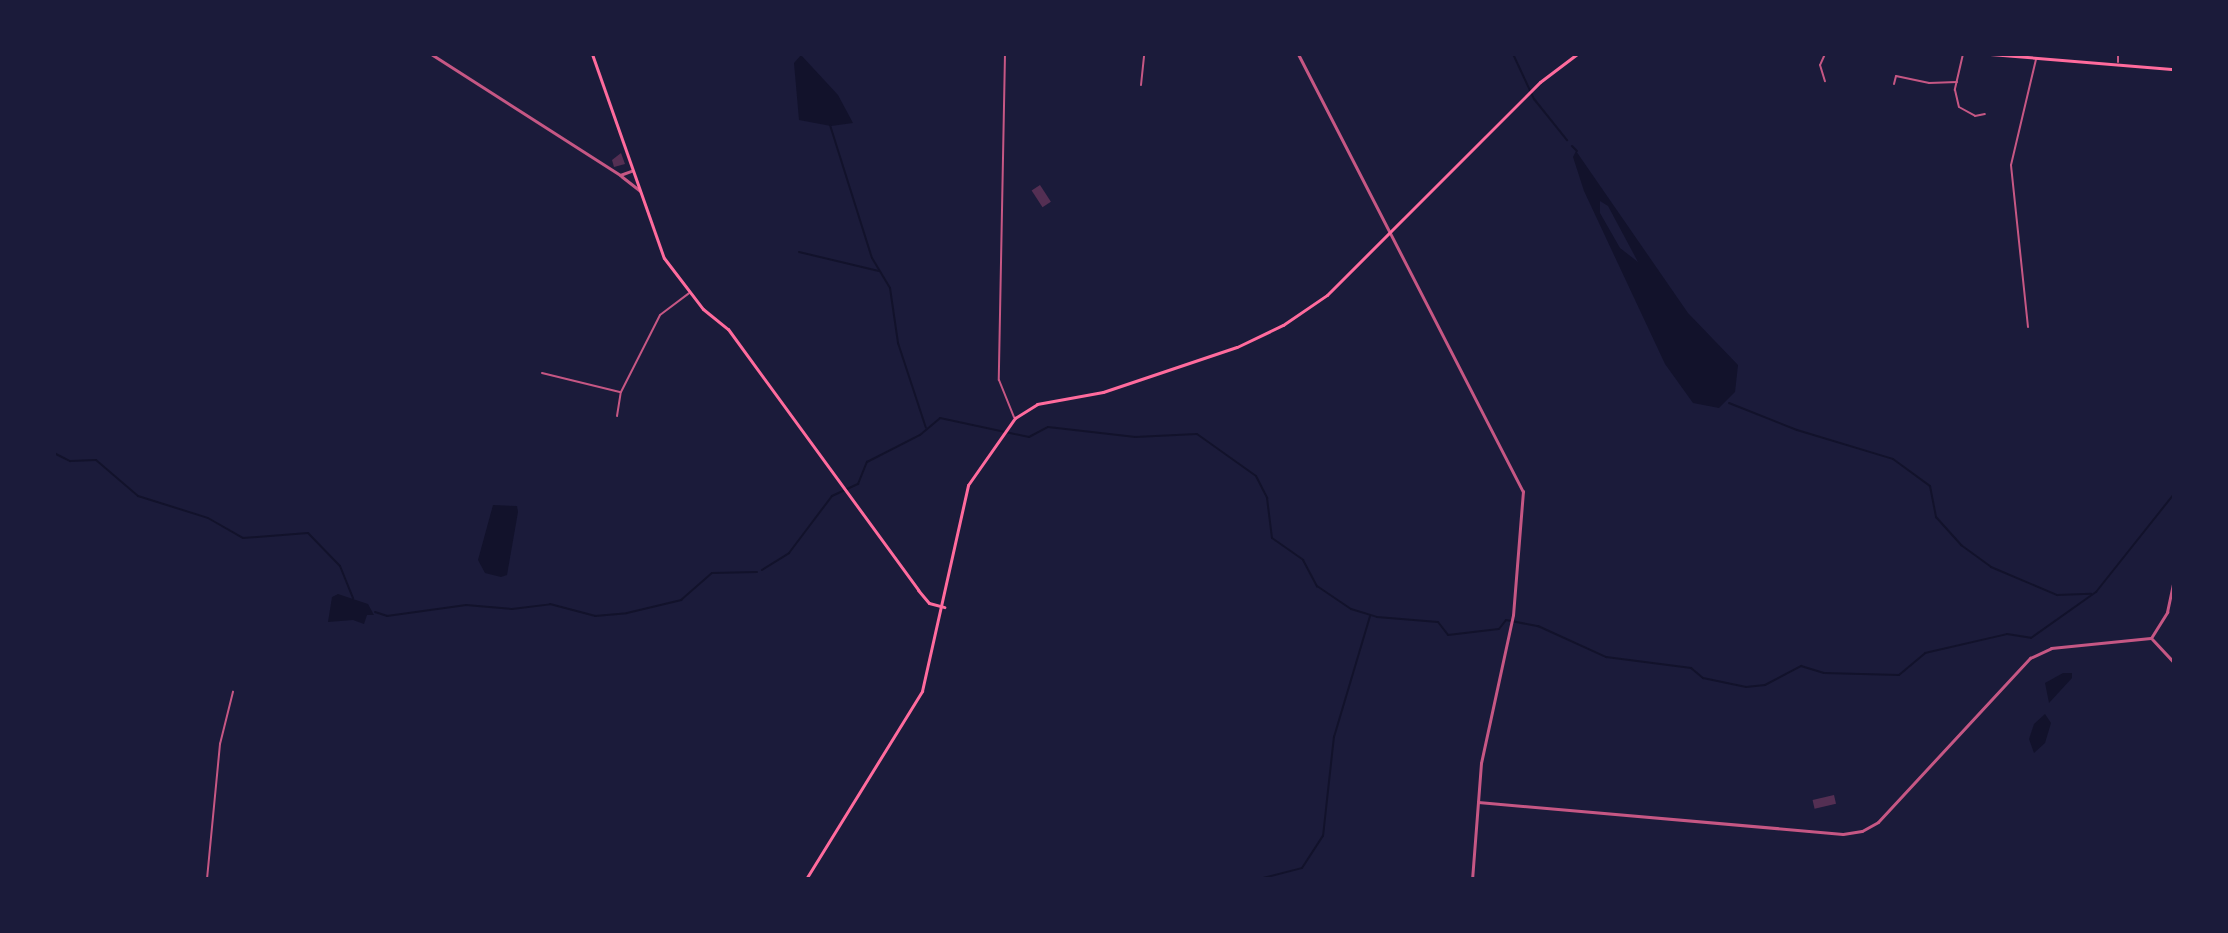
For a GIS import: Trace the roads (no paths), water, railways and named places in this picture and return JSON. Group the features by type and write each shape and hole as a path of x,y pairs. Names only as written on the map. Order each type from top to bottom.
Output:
{"main road":[{"path":"592,54 664,258 689,292 728,329 918,590 929,603 944,607"},
{"path":"806,879 922,691 944,607 968,485 1015,418 1037,404 1103,392 1237,347 1283,325 1327,295 1533,89 1577,54"},
{"path":"1990,54 2174,69"}],"street":[{"path":"431,54 620,175 640,191"},
{"path":"1005,54 999,380 1015,418"},
{"path":"1141,85 1144,54"},
{"path":"1298,54 1523,491 1512,618 1477,802 1472,879"},
{"path":"1825,54 1820,65 1825,81"},
{"path":"1963,54 1957,82 1959,107 1975,116 1985,114"},
{"path":"2118,54 2118,63"},
{"path":"2028,327 2011,165 2036,59"},
{"path":"1894,84 1896,76 1929,83 1957,82"},
{"path":"620,175 631,171"},
{"path":"617,416 621,392 660,315 689,292"},
{"path":"542,373 621,392"},
{"path":"2151,638 2167,612 2174,578"},
{"path":"1477,802 1843,834 1862,831 1878,822 2030,658 2051,648 2151,638"},
{"path":"2151,638 2174,663"},
{"path":"207,879 214,788 233,692"}],"waterway":[{"path":"1513,54 1534,99 1567,140"},
{"path":"830,125 872,258 890,288 898,343 926,428"},
{"path":"1572,146 1577,151"},
{"path":"799,252 879,271"},
{"path":"1729,403 1797,430 1893,459 1930,486 1936,517 1961,545 1991,567 2057,595 2091,594"},
{"path":"762,570 789,553 832,496 858,484 867,462 920,435 940,418 1029,437 1048,427 1135,437 1197,434 1256,476 1267,498 1272,538 1303,560 1317,586 1351,609 1377,617 1438,622 1448,635 1499,629 1506,620 1538,626 1606,657 1691,668 1703,678 1746,687 1765,685 1801,666 1824,673 1899,675 1925,653 2007,634 2031,638 2096,592 2174,494"},
{"path":"54,453 70,461 96,460 138,496 208,518 243,538 308,533 340,566 353,598"},
{"path":"375,612 387,616 466,605 512,609 550,604 595,616 627,613 681,600 712,573 757,572"},
{"path":"1259,879 1302,868 1323,836 1334,737 1370,616"}]}
